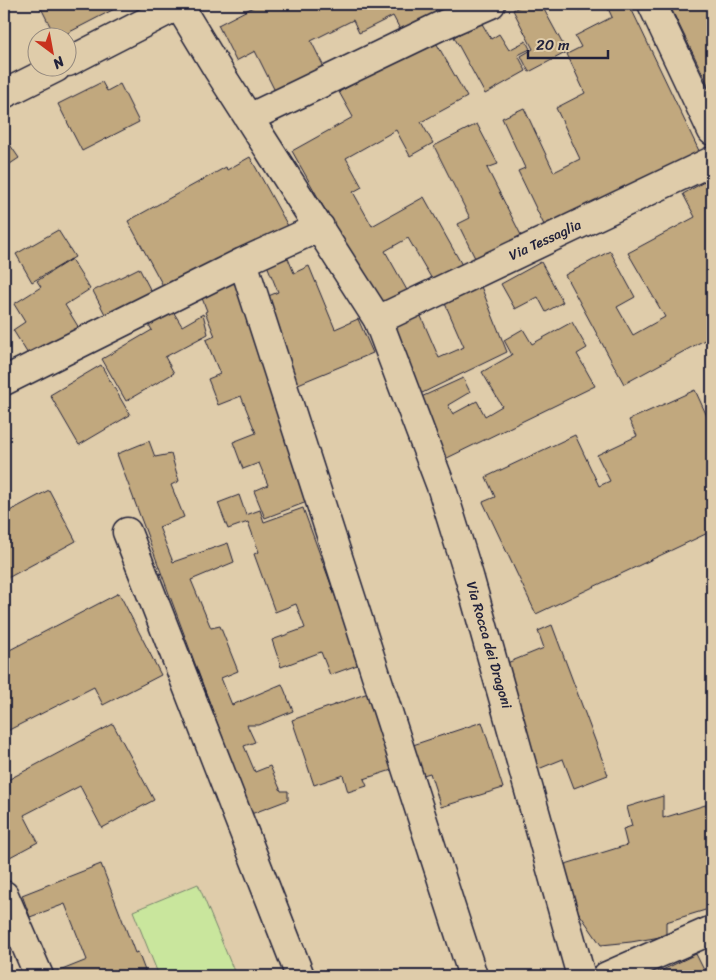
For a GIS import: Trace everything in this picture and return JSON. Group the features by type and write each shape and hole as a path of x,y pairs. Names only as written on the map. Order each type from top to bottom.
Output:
{"street":[{"path":"78,57 179,4"},
{"name":"Via Rocca dei Dragoni","path":"179,4 249,118 378,320 442,489 485,630 581,976"},
{"path":"249,118 490,4"},
{"path":"652,4 712,131"},
{"path":"4,94 36,78"},
{"name":"Via Tessaglia","path":"378,320 712,161"},
{"path":"4,381 244,262 320,227"},
{"path":"244,262 473,976"},
{"path":"127,532 300,976"},
{"path":"4,895 39,976"},
{"path":"607,976 710,937"}],"green space":[{"path":"198,884 236,976 159,976 133,911"}],"building":[{"path":"39,4 124,4 77,28 51,28"},
{"path":"259,4 432,4 437,13 401,31 393,16 359,33 353,20 311,41 324,67 275,91 255,51 236,61 218,25"},
{"path":"525,4 541,4 567,52 529,72 521,56 533,49 513,10"},
{"path":"606,4 629,4 701,155 546,229 518,171 525,168 502,118 524,108 554,172 580,159 556,108 585,93 567,54 581,47 575,36 612,17"},
{"path":"669,4 712,4 712,93"},
{"path":"481,22 491,39 499,34 509,50 526,41 530,49 518,55 526,71 485,94 454,37"},
{"path":"434,39 467,97 421,122 433,143 410,156 396,130 346,158 362,187 353,192 372,226 424,197 462,265 433,281 408,238 385,251 408,292 380,308 292,151 353,117 339,92"},
{"path":"102,82 107,91 120,84 139,122 82,151 58,104"},
{"path":"477,124 498,164 487,168 523,239 477,262 458,224 470,218 434,146"},
{"path":"4,136 19,158 4,168"},
{"path":"250,157 288,226 167,293 128,221 226,167 227,170"},
{"path":"711,178 712,340 710,337 624,384 565,275 610,251 635,297 617,307 633,335 665,317 628,253 695,217 683,194"},
{"path":"58,230 75,257 32,282 16,254"},
{"path":"287,256 294,273 309,266 335,329 358,319 373,353 291,387 276,349 286,345 266,297 278,292 267,265"},
{"path":"71,259 90,289 65,305 79,328 31,359 13,330 25,322 14,304 41,287 37,281"},
{"path":"541,262 563,302 546,312 538,297 515,309 501,284"},
{"path":"139,268 152,293 106,316 93,291"},
{"path":"243,279 312,500 265,518 254,491 268,485 259,463 243,469 233,442 256,433 241,396 218,405 208,379 220,374 206,340 215,336 205,312 207,311 200,293"},
{"path":"480,284 507,352 418,395 389,327 420,314 439,358 464,347 443,299"},
{"path":"171,308 182,326 203,314 208,334 165,357 174,373 126,401 102,359 152,330 147,322"},
{"path":"572,322 587,348 577,354 595,386 443,460 419,398 463,378 470,392 448,405 453,414 477,401 485,416 502,406 482,372 512,355 504,340 523,329 532,344"},
{"path":"101,365 130,415 79,445 50,395"},
{"path":"695,390 712,427 712,531 536,614 483,502 495,497 486,477 575,435 599,486 610,481 597,455 637,436 629,420"},
{"path":"149,441 155,457 171,454 179,481 171,485 184,517 159,527 173,562 228,543 234,562 191,580 211,628 220,626 238,671 221,678 232,705 282,684 293,711 259,725 247,725 255,742 244,746 255,772 270,766 281,791 288,791 288,800 251,814 117,454"},
{"path":"49,490 76,541 4,580 4,514"},
{"path":"239,495 246,515 260,510 264,522 303,508 360,664 330,675 321,652 281,667 272,640 305,628 296,604 275,612 254,554 259,552 248,522 228,529 218,503"},
{"path":"119,593 161,675 103,705 94,687 7,731 4,725 4,653"},
{"path":"552,625 608,775 574,788 563,759 536,770 507,663 544,648 538,631"},
{"path":"371,692 401,767 364,779 367,786 348,792 343,775 314,785 292,720"},
{"path":"482,722 503,788 441,807 430,773 423,775 413,745"},
{"path":"113,724 154,800 102,828 80,786 24,815 38,842 8,858 4,850 4,782"},
{"path":"663,796 663,818 712,803 712,908 666,922 666,936 601,945 570,900 559,866 627,845 623,829 632,826 627,807"},
{"path":"101,864 135,953 138,952 147,976 53,976 52,974 87,960 65,904 30,917 22,895"},
{"path":"696,954 707,976 650,976"}]}
